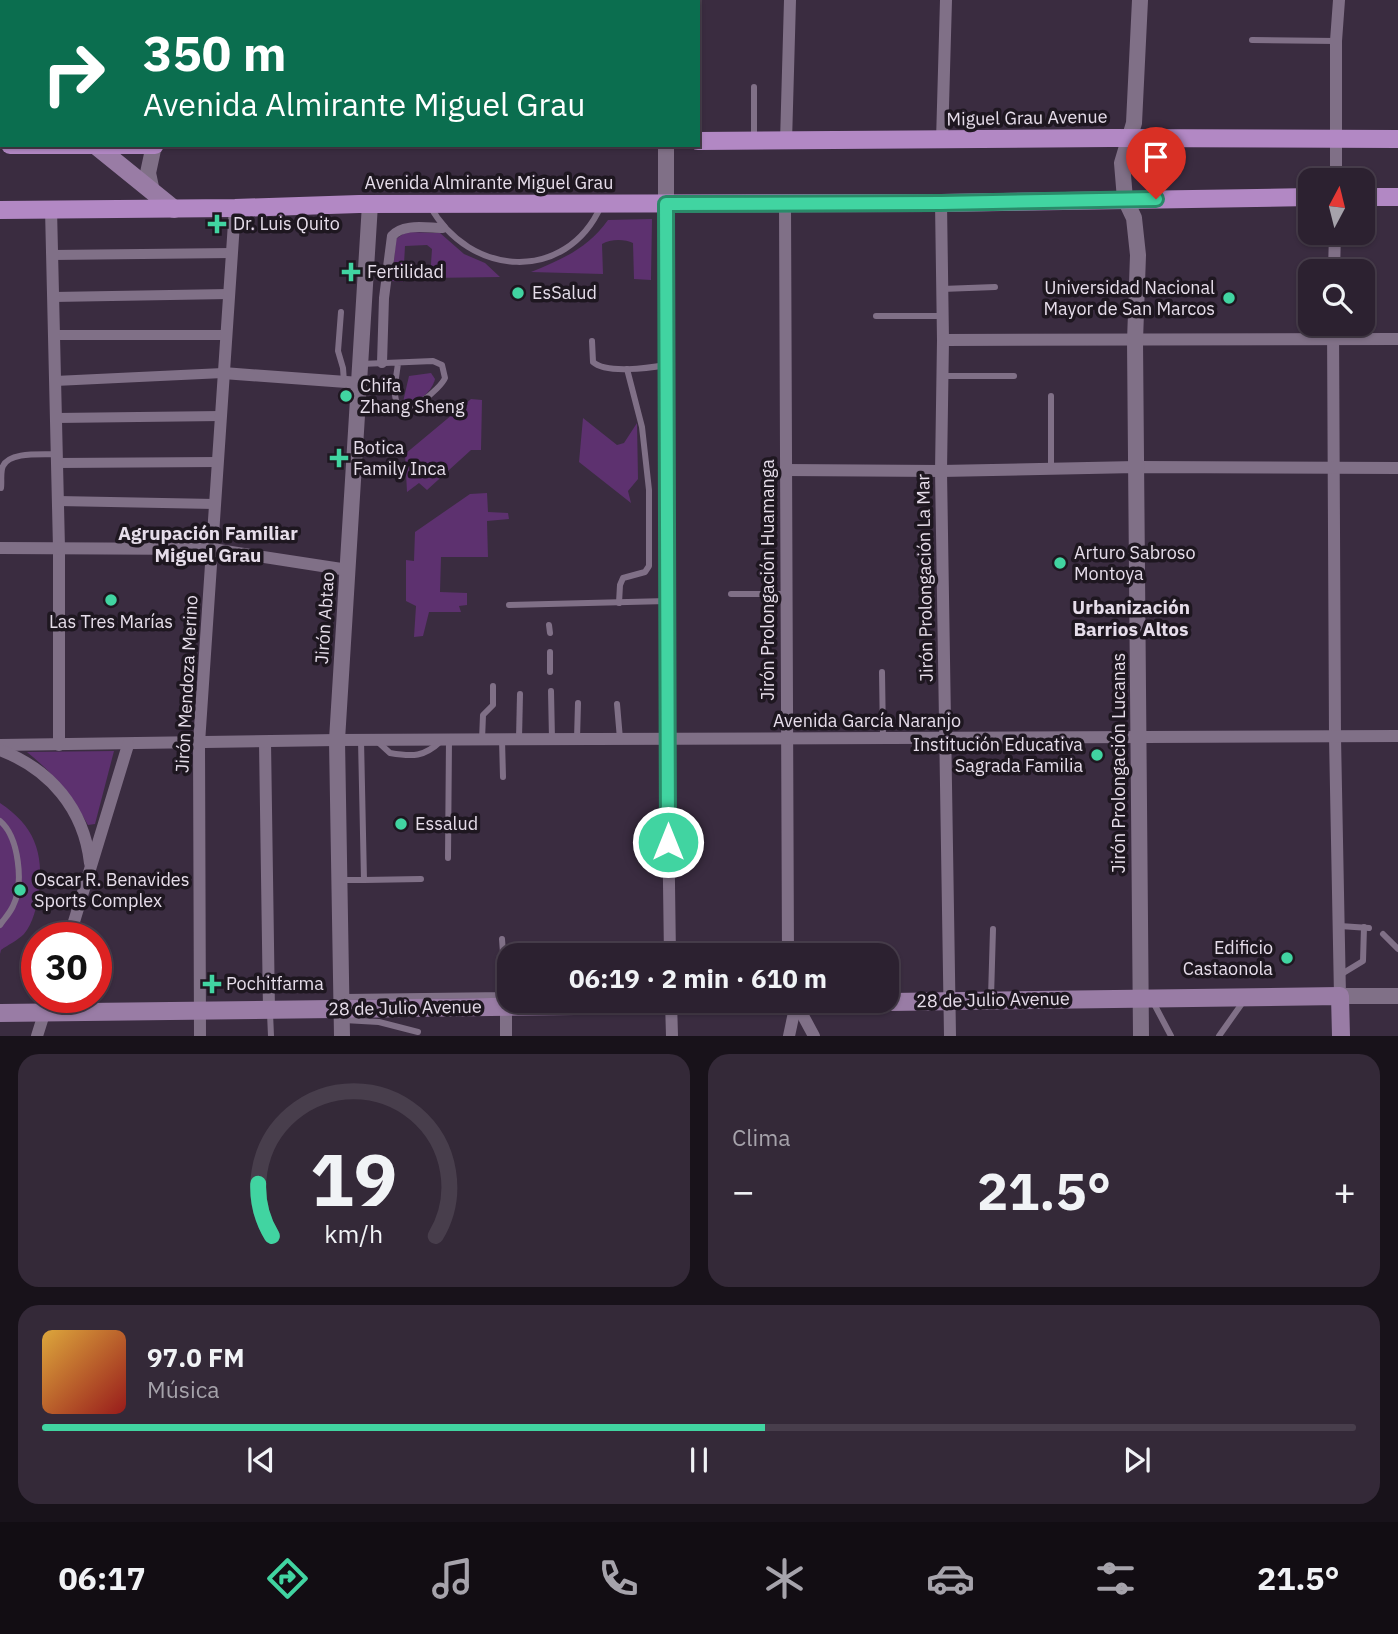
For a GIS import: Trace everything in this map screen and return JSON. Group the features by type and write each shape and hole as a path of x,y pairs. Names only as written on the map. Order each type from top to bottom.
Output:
{"main road":[{"name":"Miguel Grau Avenue","path":"700,141 1398,139"},
{"path":"69,147 98,148 162,200"},
{"path":"785,204 1298,197"},
{"path":"1376,197 1398,197"},
{"name":"Avenida Almirante Miguel Grau","path":"0,210 51,209 162,200 235,208 370,204 602,205 666,199 785,204"},
{"path":"1340,996 1341,1035"},
{"name":"28 de Julio Avenue","path":"899,1001 1340,996"},
{"name":"28 de Julio Avenue","path":"112,1008 200,1012 269,1010 342,1015 497,1002"},
{"name":"28 de Julio Avenue","path":"0,1013 21,1009"}],"street":[{"path":"786,142 790,0"},
{"path":"942,141 946,0"},
{"name":"Jirón Prolongación Lucanas","path":"1140,0 1133,123 1122,163 1125,199 1134,218 1138,255 1135,341 1138,737 1145,1035"},
{"path":"1336,168 1336,41 1339,0"},
{"path":"153,147 148,173 162,200"},
{"path":"666,148 670,943"},
{"name":"Jirón Prolongación La Mar","path":"941,203 941,471 950,1035"},
{"name":"Jirón Abtao","path":"342,1015 337,740 348,570 352,383 361,364 370,204"},
{"name":"Jirón Prolongación Huamanga","path":"785,204 788,943"},
{"name":"Jirón Mendoza Merino","path":"200,1035 199,743 235,208"},
{"path":"51,209 59,548 59,745"},
{"path":"382,363 384,298 392,236 397,230 404,228 443,228"},
{"path":"52,256 232,253"},
{"path":"53,297 229,294"},
{"path":"54,335 226,335"},
{"path":"1333,336 1335,737 1340,996"},
{"path":"943,340 1398,339"},
{"path":"55,381 223,373 352,383"},
{"path":"56,418 221,416"},
{"path":"57,459 218,462"},
{"path":"785,470 1398,468"},
{"path":"58,501 215,504"},
{"path":"0,548 212,550 348,570"},
{"name":"Avenida García Naranjo","path":"0,748 337,740 1398,736"},
{"path":"265,742 269,1010"},
{"path":"74,922 128,745"},
{"path":"0,748 42,772 67,800 84,833 90,870"},
{"name":"28 de Julio Avenue","path":"1340,996 1398,996"},
{"path":"37,1035 44,1013"},
{"path":"506,1013 506,1035"},
{"path":"671,1013 672,1035"},
{"path":"789,1035 793,1013"},
{"path":"801,1013 814,1035"}],"lane":[{"path":"1252,40 1336,41"},
{"path":"754,87 754,142"},
{"path":"429,204 443,228 462,245 502,262 535,261 565,249 590,227 602,205"},
{"path":"942,289 995,287"},
{"path":"341,312 338,351 343,368 352,383"},
{"path":"876,316 943,316"},
{"path":"592,341 593,362 605,368 666,365"},
{"path":"361,364 382,363 438,362 444,368 445,378 439,387 412,407 404,408 398,405 396,399 398,363"},
{"path":"619,603 623,578 645,572 649,566 649,490 642,427 627,369"},
{"path":"943,376 1014,376"},
{"path":"1051,396 1051,469"},
{"path":"1,488 2,467 8,460 15,457 57,459"},
{"path":"731,594 785,594"},
{"path":"509,605 667,601"},
{"path":"550,652 550,672"},
{"path":"881,672 883,738"},
{"path":"482,740 482,715 493,705 493,687"},
{"path":"551,691 552,739"},
{"path":"519,739 520,694"},
{"path":"577,739 578,703"},
{"path":"617,704 620,739"},
{"path":"361,740 364,880"},
{"path":"446,740 448,858"},
{"path":"502,740 503,777"},
{"path":"0,821 7,827 18,855 18,891 13,907 0,925"},
{"path":"340,880 421,879"},
{"path":"1339,926 1366,928 1363,961 1339,975"},
{"path":"991,999 993,929"},
{"path":"1383,934 1398,949"},
{"path":"502,939 502,943"},
{"path":"1219,1035 1247,997"},
{"path":"1146,998 1171,1035"},
{"path":"269,1010 271,1035"},
{"path":"342,1015 379,1021 418,1032"}],"shaded area":[{"path":"652,219 651,280 634,279 633,243 622,240 602,244 603,274 531,272 574,252 592,238 608,220"},
{"path":"406,232 440,233 464,254 485,263 500,277 430,278 432,249 427,245 405,246 403,282 392,281 396,239"},
{"path":"431,373 435,379 427,393 413,402 403,402 409,376"},
{"path":"471,399 482,400 481,450 471,450 427,490 419,483 407,492 405,454"},
{"path":"583,418 617,445 624,443 637,423 638,479 628,491 631,503 579,462"},
{"path":"487,493 488,512 508,513 509,519 487,521 488,557 441,557 440,592 467,593 467,605 459,606 461,612 429,612 423,636 414,637 416,606 406,601 406,560 414,561 415,532 470,494"},
{"path":"114,751 95,824 88,825 61,785 27,752"},
{"name":"Oscar R. Benavides Sports Complex","path":"0,803 29,831 38,852 40,878 31,922 21,922 21,936 1,950 0,954"}],"place":[{"name":"Dr. Luis Quito","path":"217,224"},
{"name":"Fertilidad","path":"351,272"},
{"name":"EsSalud","path":"518,293"},
{"name":"Universidad Nacional Mayor de San Marcos","path":"1229,298"},
{"name":"Chifa Zhang Sheng","path":"346,396"},
{"name":"Botica Family Inca","path":"339,458"},
{"name":"Arturo Sabroso Montoya","path":"1060,563"},
{"name":"Las Tres Marías","path":"111,600"},
{"name":"Institución Educativa Sagrada Familia","path":"1097,755"},
{"name":"Essalud","path":"401,824"},
{"name":"Oscar R. Benavides Sports Complex","path":"20,890"},
{"name":"Edificio Castaonola","path":"1287,958"},
{"name":"Pochitfarma","path":"212,984"}],"district":[{"name":"Agrupación Familiar Miguel Grau","path":"208,544"},
{"name":"Urbanización Barrios Altos","path":"1131,618"}],"route":[{"path":"668,842 666,204 1156,199"}]}
